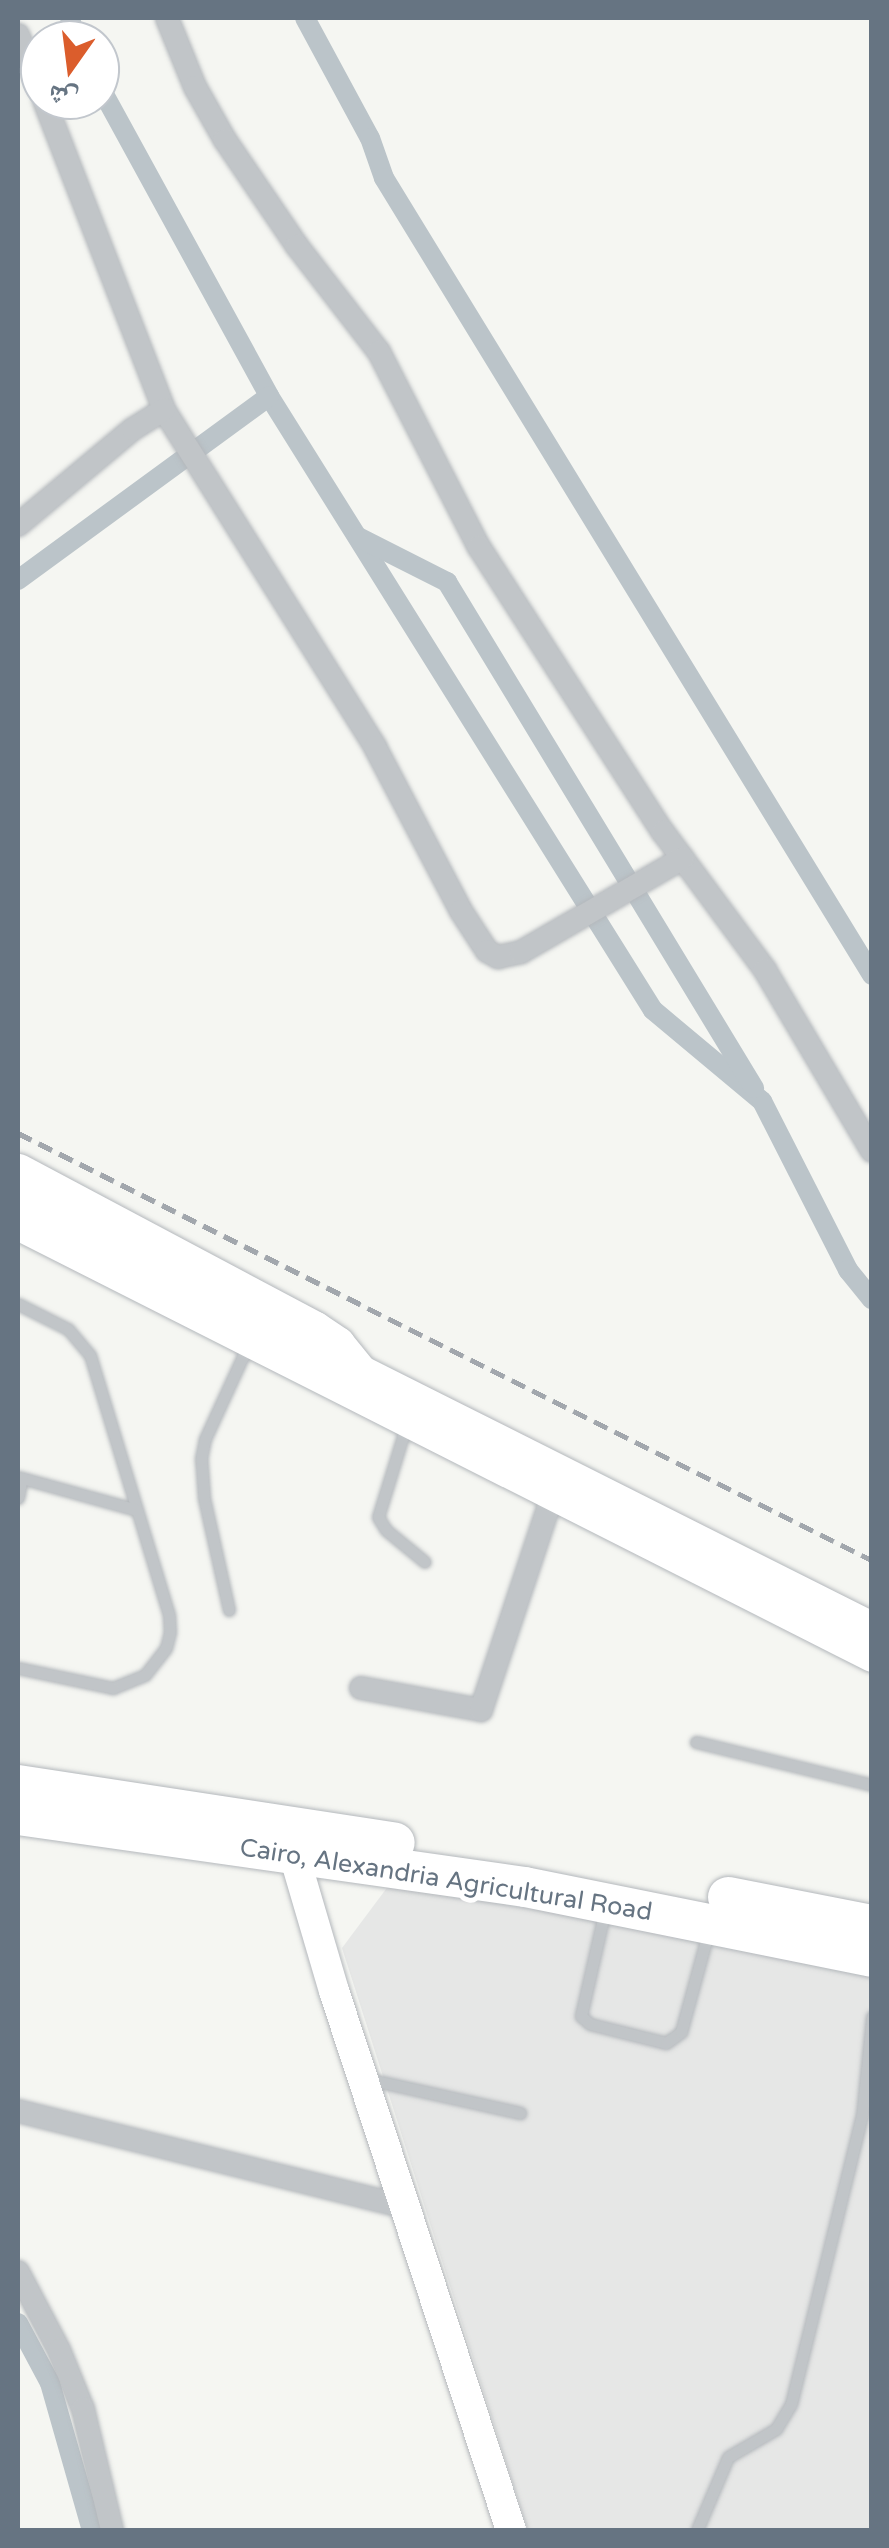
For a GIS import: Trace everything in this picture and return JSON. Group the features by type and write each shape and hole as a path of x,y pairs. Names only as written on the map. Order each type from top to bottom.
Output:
{"highway":[{"name":"Cairo, Alexandria Agricultural Road","path":"18,1786 872,1957"},
{"name":"Cairo, Alexandria Agricultural Road","path":"18,1815 290,1842 677,1888 872,1925"}],"main road":[{"path":"18,1171 256,1295 326,1336 362,1375"},
{"path":"18,1220 250,1342 872,1656"},
{"path":"18,1220 362,1375 872,1627"},
{"path":"290,1842 511,2530"}],"street":[{"path":"167,18 195,87 232,151 297,246 372,340 479,547 683,858 765,970 872,1152"},
{"path":"52,120 164,410 199,472 366,732 482,945 498,957 521,952 683,858"},
{"path":"20,517 133,428 164,410"},
{"path":"362,1688 481,1710 552,1496"},
{"path":"18,2111 407,2207"},
{"path":"18,2272 59,2350 83,2409 112,2530"}],"lane":[{"path":"18,1304 68,1330 90,1355 169,1614 170,1632 157,1663 145,1676 113,1688 18,1668"},
{"path":"229,1610 204,1498 202,1459 205,1439 250,1342"},
{"path":"407,1422 378,1517 386,1530 425,1562"},
{"path":"18,1498 20,1477 137,1510"},
{"path":"696,1742 872,1785"},
{"path":"607,1901 582,2016 590,2024 666,2043 681,2032 711,1922"},
{"path":"697,2530 728,2457 776,2429 792,2404 862,2116 872,2017"},
{"path":"364,2078 520,2112"}],"shaded area":[{"path":"389,1885 871,1966 871,2530 528,2530 342,1948"}],"waterway":[{"path":"305,18 370,138 384,178 872,975"},
{"path":"118,120 269,396 653,1010 762,1101 848,1270 872,1300"},
{"path":"18,580 269,396"},
{"path":"358,537 447,582 754,1088"},
{"path":"18,2323 50,2383 92,2530"}],"railway":[{"path":"18,1133 872,1560"}]}
